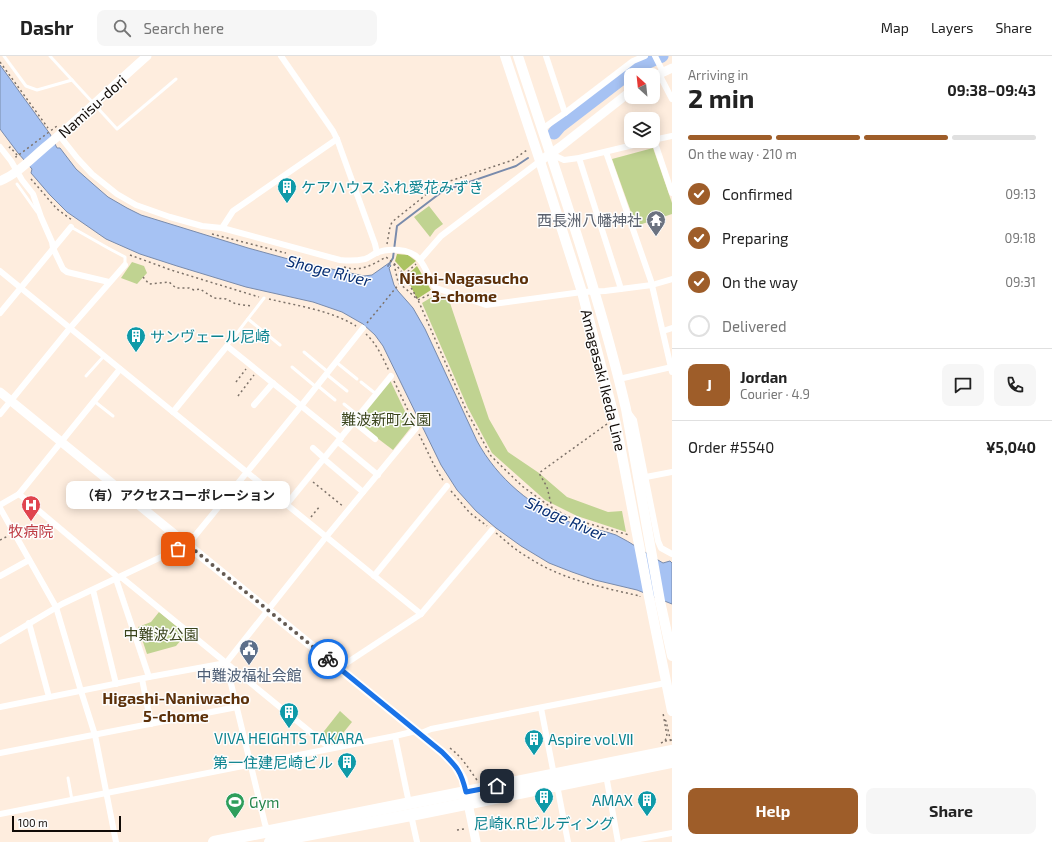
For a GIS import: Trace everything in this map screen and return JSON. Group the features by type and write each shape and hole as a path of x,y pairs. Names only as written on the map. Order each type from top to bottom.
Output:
{"highway":[{"path":"214,842 273,839 411,815 467,798 556,780 671,747"},
{"path":"556,780 606,775 672,762"},
{"path":"273,839 288,827 409,803 467,798"}],"main road":[{"name":"Namisu-dori","path":"18,171 147,56"},
{"name":"Amagasaki Ikeda Line","path":"505,56 582,292 616,424 639,543 645,600 666,684 667,711"},
{"name":"Amagasaki Ikeda Line","path":"518,56 595,291 619,379 626,409 660,601 672,656"},
{"path":"660,73 672,68"},
{"path":"540,161 624,97"},
{"path":"0,181 18,171"},
{"path":"0,392 442,752 455,765 461,774 476,842"}],"street":[{"path":"281,56 337,139 377,253"},
{"path":"546,56 565,113"},
{"path":"542,128 565,113 633,61 645,56"},
{"path":"660,78 672,99"},
{"path":"660,138 672,136"},
{"path":"57,137 92,174 117,194 136,205 202,226 222,228 340,260 353,261 366,259 389,247 401,250 415,254 436,288 486,305 582,292 652,285 672,279"},
{"path":"222,228 233,211 337,139"},
{"path":"0,147 33,194 53,248 63,269 68,272 109,282"},
{"path":"551,154 564,160 624,147"},
{"path":"655,148 671,189"},
{"path":"606,152 652,285 672,369 619,379"},
{"path":"579,158 621,289"},
{"path":"420,260 441,236 540,161"},
{"path":"1,310 73,225"},
{"path":"0,414 70,328 125,265"},
{"path":"0,271 421,614"},
{"path":"663,331 672,328"},
{"path":"0,641 56,607 119,578 186,544 194,537 247,473 362,329"},
{"path":"173,412 227,346 301,406 378,475"},
{"path":"0,505 19,494 120,368"},
{"path":"286,505 392,376"},
{"path":"254,405 273,383"},
{"path":"626,409 634,420 658,541 661,548 672,554"},
{"path":"354,422 375,439"},
{"path":"0,707 226,663 326,537 416,428"},
{"path":"313,448 364,492"},
{"path":"646,477 672,472"},
{"path":"374,576 447,486"},
{"path":"19,494 119,578 330,748"},
{"path":"0,508 56,607 96,735 116,842"},
{"path":"339,668 421,614 492,530"},
{"path":"0,576 29,560"},
{"path":"119,578 145,678 151,724"},
{"path":"93,590 116,684"},
{"path":"29,623 49,698"},
{"path":"226,663 250,764 273,839"},
{"path":"0,814 330,748 666,684"},
{"path":"0,753 237,707"},
{"path":"541,708 568,842"},
{"path":"395,736 409,803"},
{"path":"606,775 613,805 618,842"},
{"path":"411,815 417,842"},
{"path":"624,842 672,833"}],"lane":[{"path":"4,56 26,86 36,90 72,80"},
{"path":"50,56 117,128 176,79"},
{"path":"17,184 41,217"},
{"path":"73,225 108,248 125,257 125,265"},
{"path":"227,346 264,298"},
{"path":"248,319 280,345"},
{"path":"304,352 347,391"},
{"path":"86,376 104,356"},
{"path":"336,362 357,379"},
{"path":"292,367 335,400"},
{"path":"361,382 376,394"},
{"path":"94,401 113,416"},
{"path":"344,404 359,416"},
{"path":"68,778 72,800"}],"path":[{"path":"0,62 48,128"},
{"path":"7,149 10,147 17,156 50,131"},
{"path":"389,247 390,227 392,222 438,185 513,160 527,150"},
{"path":"27,175 73,225"},
{"path":"125,253 171,270 264,298 324,312 339,317 362,329 376,346 385,361 434,465 447,486 470,513 525,556 546,568 588,584 640,596 645,600"},
{"path":"364,268 386,257 404,275 418,300 467,412 491,456 522,486 552,508 568,517 630,535"},
{"path":"404,275 420,260"},
{"path":"394,264 399,284 418,300"},
{"path":"143,278 149,284 169,282 176,288 189,288 194,290 200,289 214,298 226,299 236,304 249,305 256,308"},
{"path":"362,329 399,284"},
{"path":"418,300 433,293 436,288"},
{"path":"236,382 250,364"},
{"path":"238,396 257,370"},
{"path":"552,508 547,487 539,473 607,424"},
{"path":"308,478 348,511"},
{"path":"307,521 320,506"},
{"path":"0,540 13,533"},
{"path":"665,741 667,736 664,719 667,711"},
{"path":"664,719 666,721 671,747"},
{"path":"659,744 672,740"},
{"path":"448,746 465,762 477,781 481,780"},
{"path":"457,830 464,828"}],"green space":[{"path":"653,148 672,203 672,214 636,226 612,159"},
{"path":"429,206 443,224 435,230 430,237 414,217"},
{"path":"397,254 408,255 416,261 404,271 395,261"},
{"path":"132,262 144,266 147,273 137,284 121,278"},
{"path":"417,266 431,290 417,299 406,276"},
{"path":"437,294 448,297 489,419 508,452 539,473 567,497 608,512 622,511 626,532 577,516 545,500 492,453 468,408 422,303"},
{"name":"難波新町公園","path":"390,380 412,426 393,450 356,422"},
{"path":"159,483 169,491 157,505 147,497"},
{"name":"中難波公園","path":"159,612 186,634 176,646 147,654 138,627 151,622"},
{"path":"340,711 352,722 335,743 331,743 321,735"}],"water":[{"name":"Shoge River","path":"0,65 50,134 57,148 60,148 76,169 108,197 127,208 141,215 248,248 299,262 364,276 372,275 389,263 391,266 389,268 394,285 413,308 425,329 477,441 485,455 505,479 543,509 557,517 577,525 616,535 663,563 670,561 672,563 672,604 637,590 595,580 549,563 521,546 476,511 457,490 441,465 383,346 375,335 363,324 342,312 313,302 246,287 140,254 106,239 67,212 31,173 32,169 0,129"}],"waterway":[{"path":"554,133 560,126 637,67 662,56"},
{"path":"388,266 393,258 397,226 443,191 516,166 528,158"}],"way so far":[{"path":"178,549 186,544 193,549 328,659"}],"place":[{"name":"ケアハウス ふれ愛花みずき","path":"287,204"},
{"name":"西長洲八幡神社","path":"656,237"},
{"name":"サンヴェール尼崎","path":"136,353"},
{"name":"牧病院","path":"31,522"},
{"name":"（有）アクセスコーポレーション","path":"178,549"},
{"name":"中難波福祉会館","path":"249,666"},
{"name":"VIVA HEIGHTS TAKARA","path":"289,729"},
{"name":"Aspire vol.Ⅶ","path":"534,756"},
{"name":"第一住建尼崎ビル","path":"347,779"},
{"name":"尼崎K.Rビルディング","path":"544,814"},
{"name":"AMAX","path":"647,817"},
{"name":"Gym","path":"235,819"}],"district":[{"name":"Nishi-Nagasucho 3-chome","path":"464,286"},
{"name":"Higashi-Naniwacho 5-chome","path":"176,706"}],"route":[{"path":"328,659 442,752 455,765 461,774 466,792 497,786"}]}
